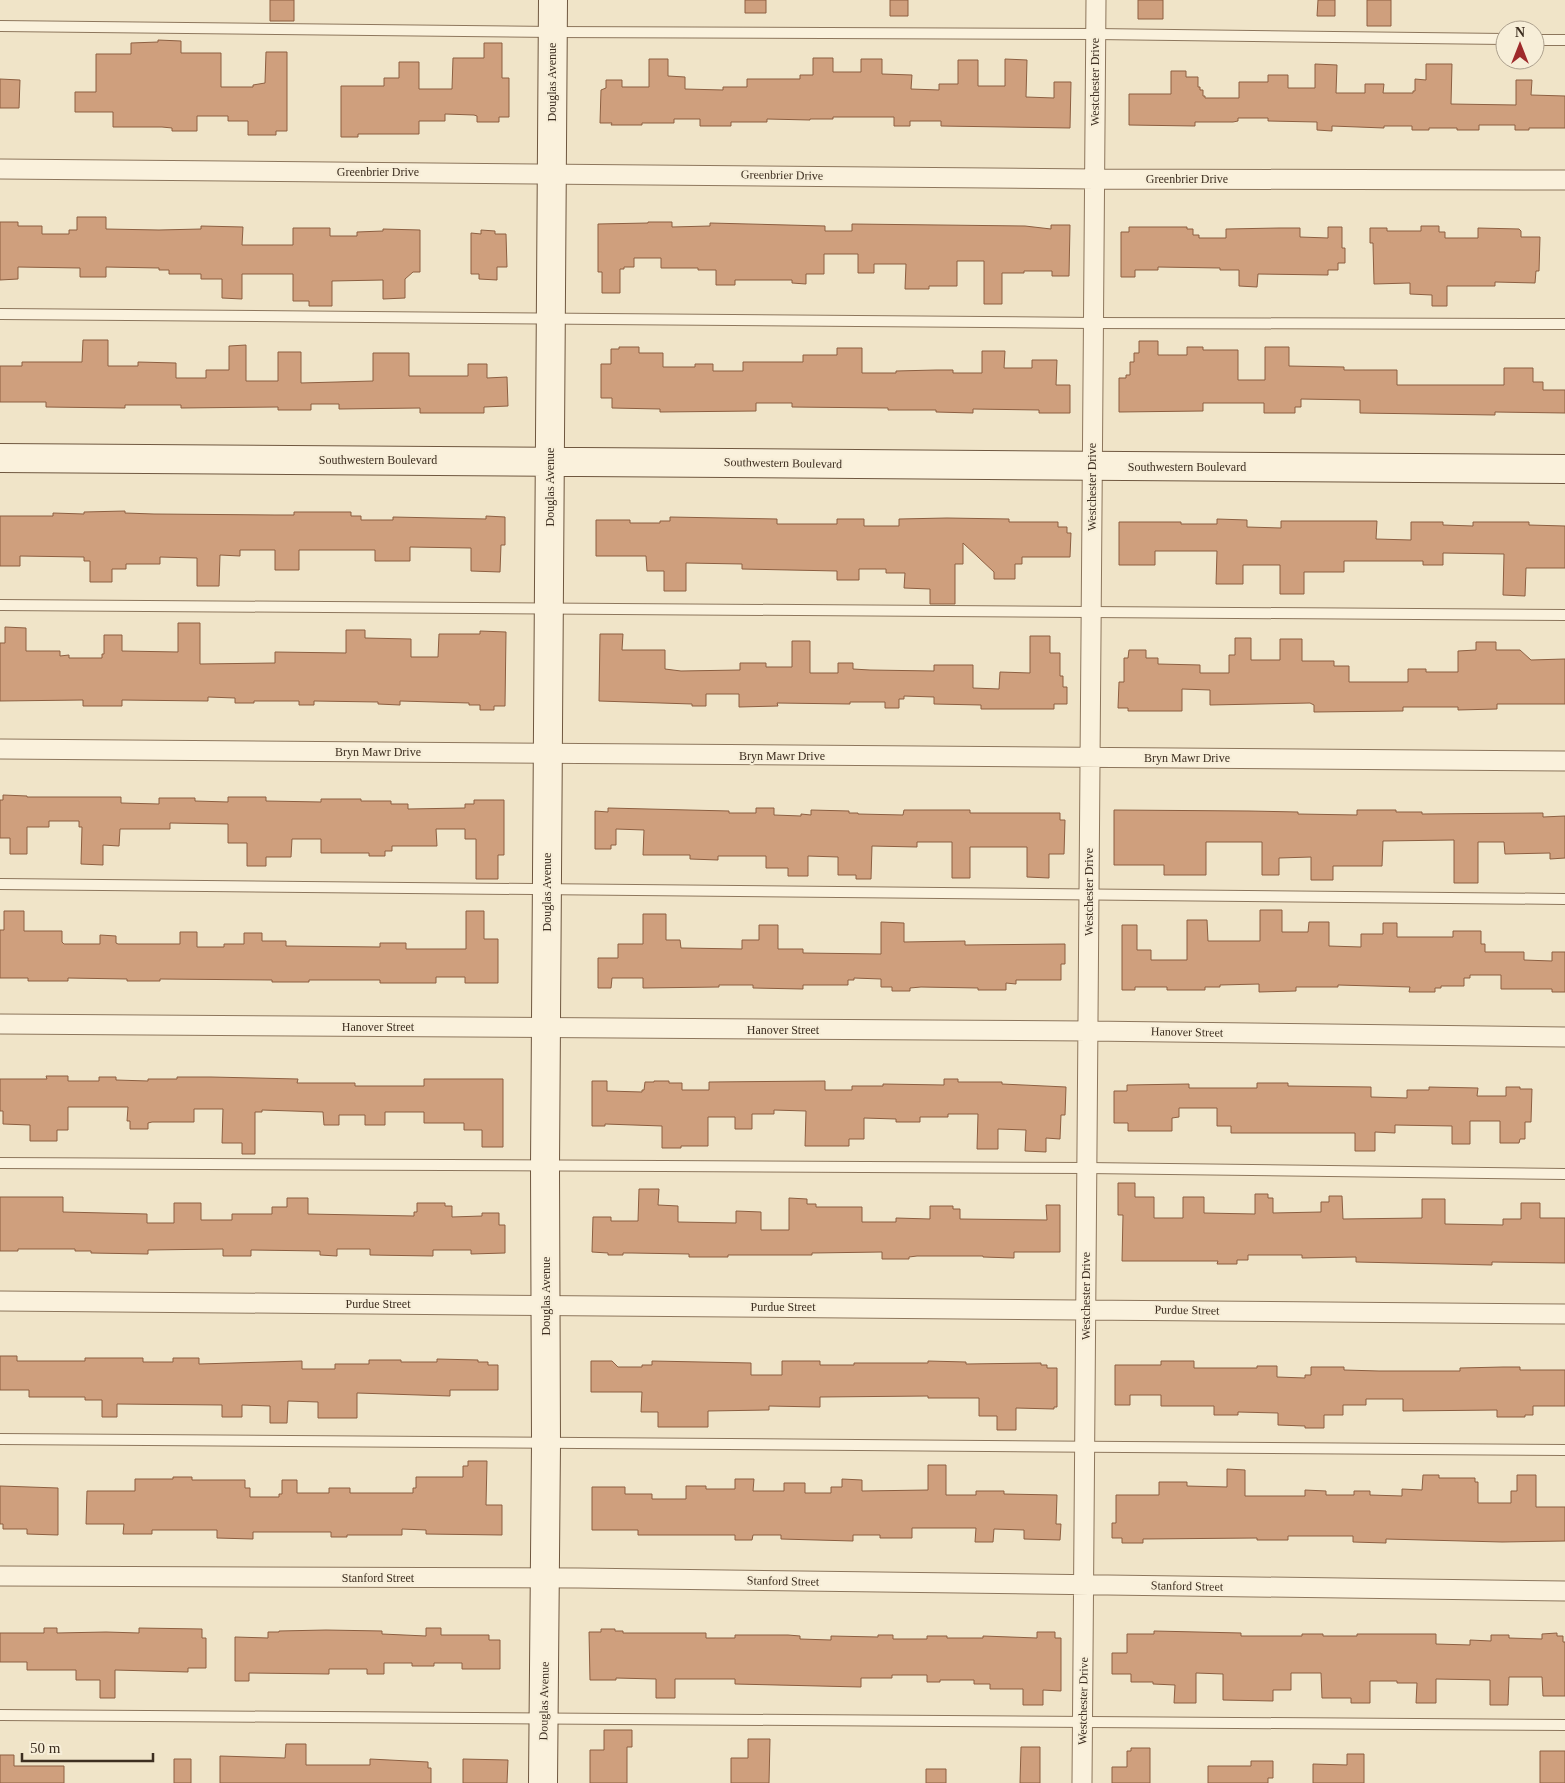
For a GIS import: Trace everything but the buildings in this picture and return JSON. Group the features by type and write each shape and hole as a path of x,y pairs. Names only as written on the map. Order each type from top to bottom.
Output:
{"street":[{"name":"Douglas Avenue","path":"543,1783 552,0"},
{"name":"Westchester Drive","path":"1082,1783 1096,0"},
{"name":"Greenbrier Drive","path":"0,169 1095,179 1565,180"},
{"name":"Southwestern Boulevard","path":"0,458 1565,470"},
{"name":"Bryn Mawr Drive","path":"0,749 1565,761"},
{"name":"Hanover Street","path":"0,1024 1088,1031 1565,1037"},
{"name":"Purdue Street","path":"0,1301 1565,1314"},
{"name":"Stanford Street","path":"0,1576 545,1578 1565,1591"}],"lane":[{"path":"0,26 1495,39"},
{"path":"1545,40 1565,40"},
{"path":"0,314 1094,323 1565,324"},
{"path":"0,605 1565,615"},
{"path":"0,884 1565,899"},
{"path":"0,1163 1087,1168 1565,1174"},
{"path":"0,1439 1565,1450"},
{"path":"0,1715 1565,1725"}]}
